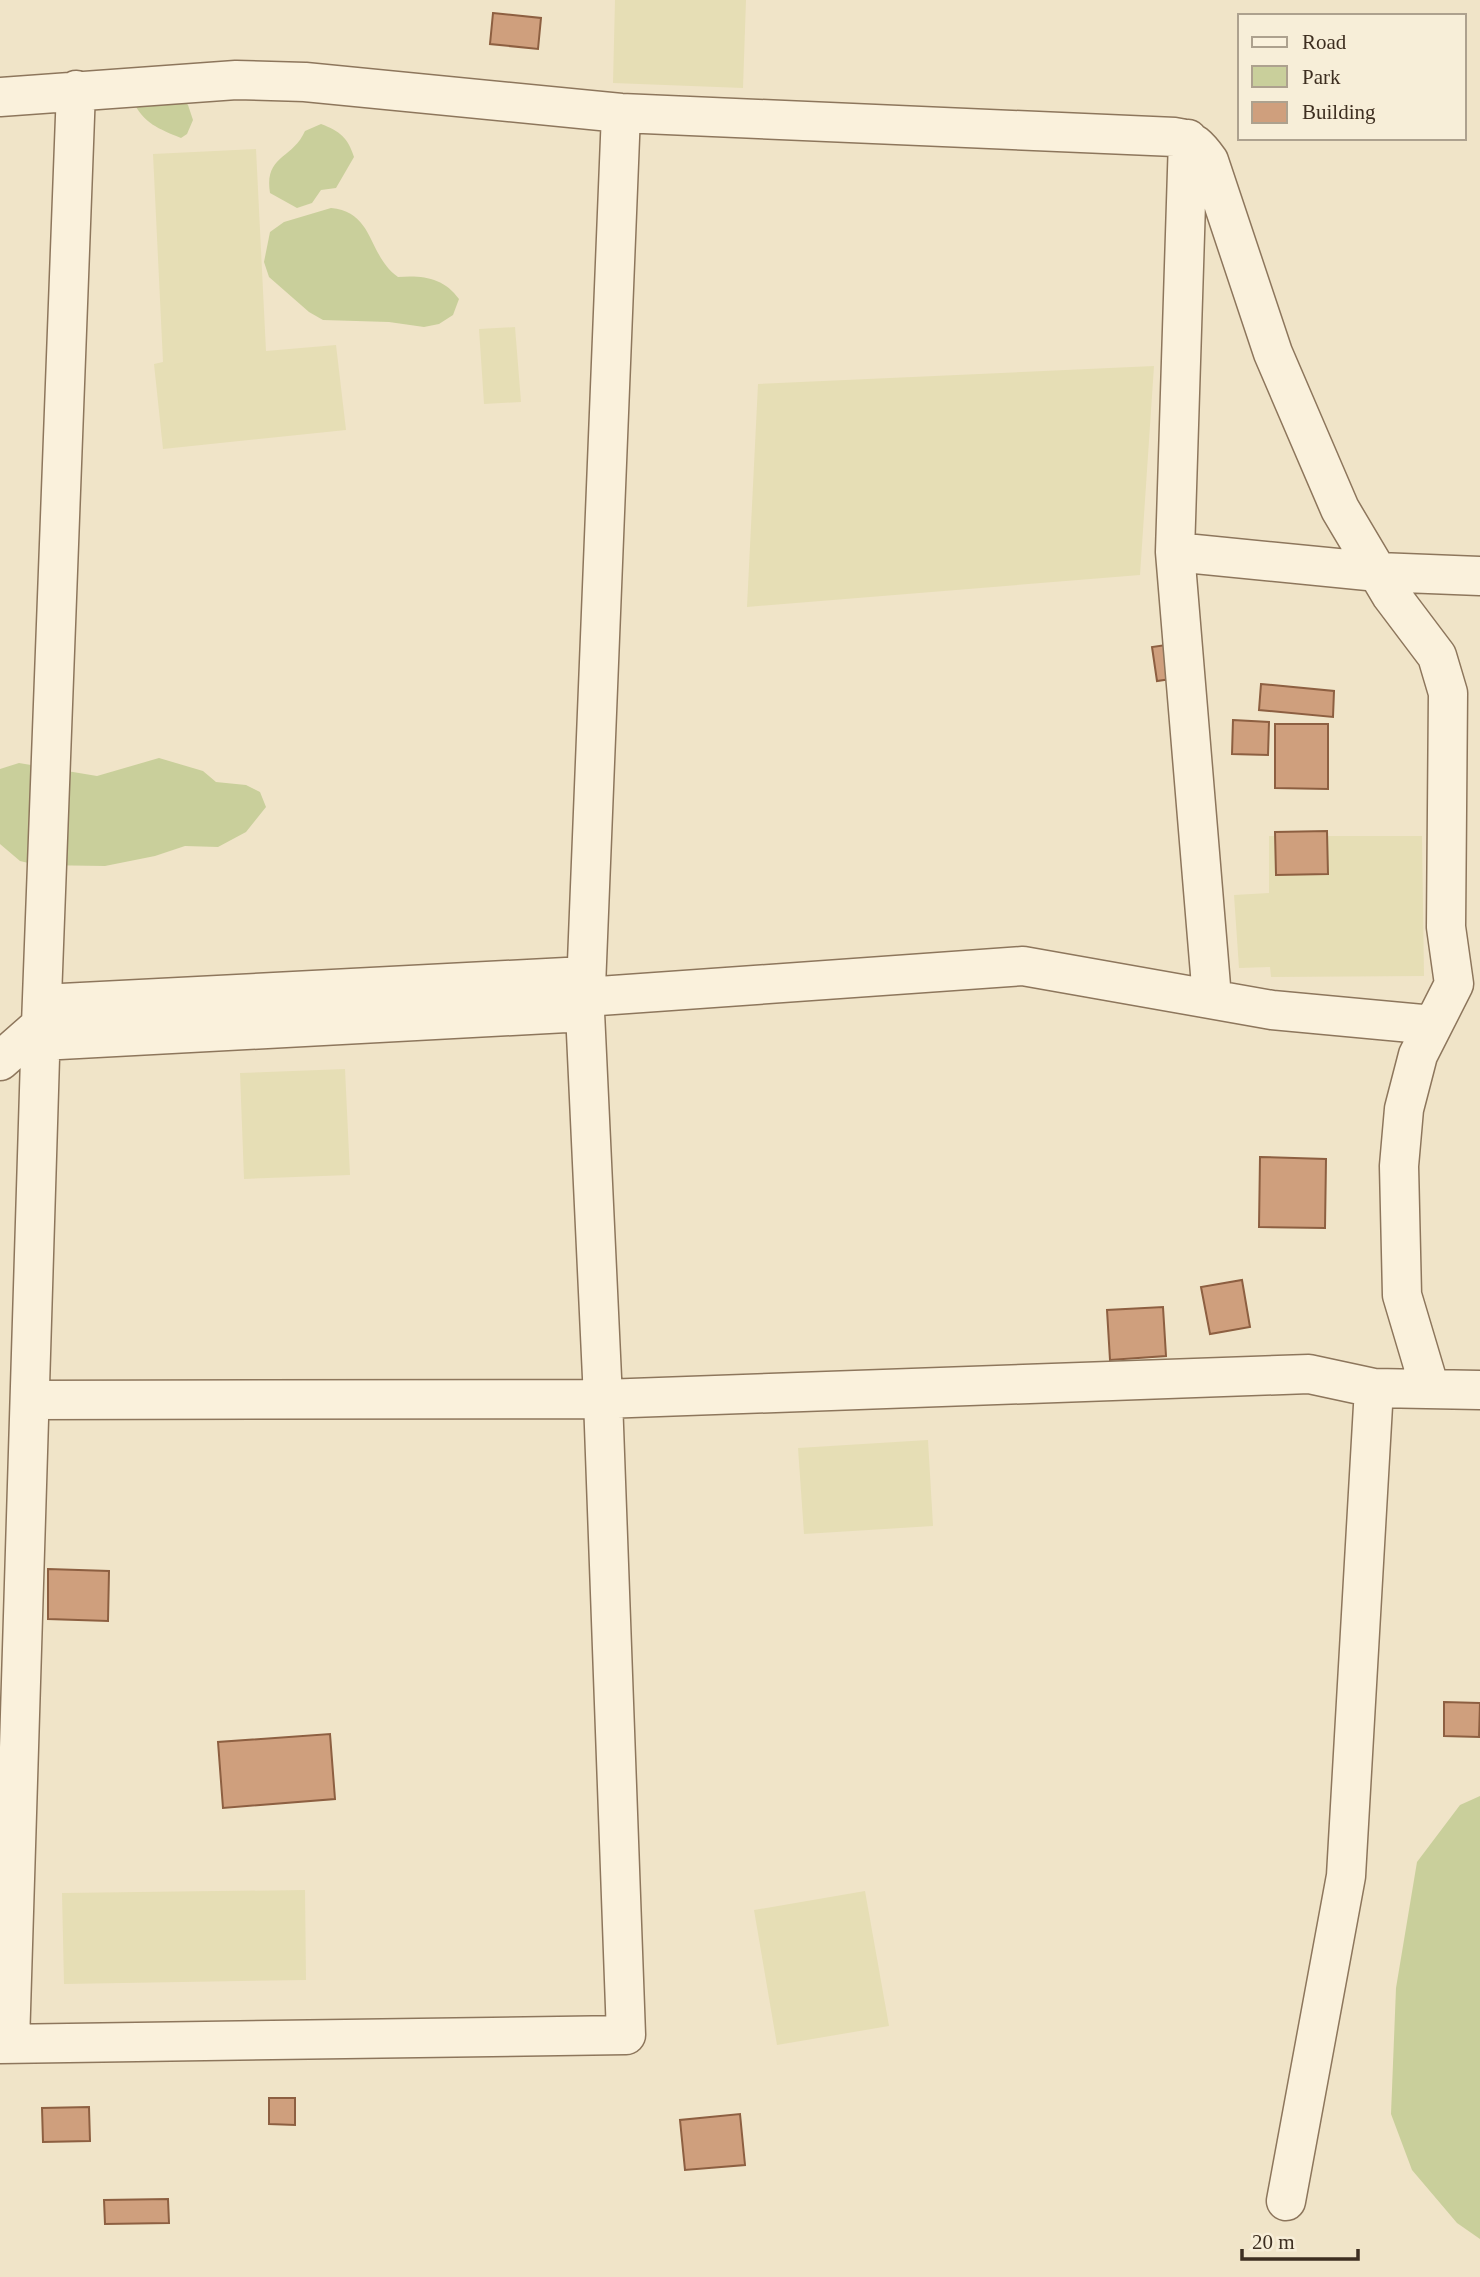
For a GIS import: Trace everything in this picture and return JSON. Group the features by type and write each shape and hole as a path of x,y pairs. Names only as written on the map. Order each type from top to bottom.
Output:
{"street":[{"path":"0,97 76,89 236,80 306,82 621,113 1188,139 1209,161 1273,353 1340,509 1378,572 1437,656 1448,693 1446,927 1467,984 1433,1025 1418,1055 1404,1109 1399,1180 1402,1294 1430,1389"},
{"path":"76,89 5,2044 626,2035 585,995 621,113"},
{"path":"1188,139 1175,552 1212,998"},
{"path":"1175,552 1378,572 1480,576"},
{"path":"0,1061 41,1024 585,995 1023,966 1272,1010 1433,1025"},
{"path":"30,1401 603,1399 1309,1374 1374,1388 1480,1390"},
{"path":"1286,2201 1346,1876 1374,1388"}],"shaded area":[{"path":"615,0 746,0 743,88 613,83"},
{"path":"256,149 266,351 336,345 346,430 163,449 154,364 163,362 153,154"},
{"path":"515,327 521,402 484,404 479,329"},
{"path":"1154,366 1140,575 747,607 758,384"},
{"path":"1269,836 1422,836 1424,976 1271,977 1270,967 1239,968 1234,895 1269,893"},
{"path":"345,1069 350,1175 244,1179 240,1073"},
{"path":"928,1440 933,1526 804,1534 798,1448"},
{"path":"305,1890 306,1980 64,1984 62,1893"},
{"path":"865,1891 889,2026 777,2045 754,1910"}],"green space":[{"path":"178,94 188,105 193,120 187,134 181,138 147,120 133,101"},
{"path":"321,124 342,136 354,157 336,188 321,190 312,203 297,208 270,193 271,171 305,131"},
{"path":"331,208 356,217 388,268 398,277 432,279 447,286 459,299 453,315 439,324 424,327 389,322 323,320 309,312 269,277 264,262 270,232 284,222"},
{"path":"159,758 203,771 216,782 246,785 260,792 266,807 246,832 218,847 185,846 155,856 105,866 37,865 20,861 0,844 0,769 19,763 97,776"},
{"path":"1480,1796 1480,2239 1457,2223 1412,2170 1391,2114 1396,1988 1417,1862 1460,1805"}],"building":[{"path":"493,13 541,18 538,49 490,44"},
{"path":"1194,641 1198,675 1157,681 1152,647"},
{"path":"1261,684 1334,691 1333,717 1259,710"},
{"path":"1233,720 1269,722 1268,755 1232,754"},
{"path":"1275,724 1328,724 1328,789 1275,788"},
{"path":"1327,831 1328,874 1276,875 1275,832"},
{"path":"1260,1157 1326,1159 1325,1228 1259,1227"},
{"path":"1242,1280 1250,1327 1210,1334 1201,1287"},
{"path":"1163,1307 1166,1356 1110,1360 1107,1310"},
{"path":"48,1569 109,1571 108,1621 48,1619"},
{"path":"1444,1702 1480,1703 1479,1737 1444,1736"},
{"path":"330,1734 335,1799 223,1808 218,1742"},
{"path":"269,2098 295,2098 295,2125 269,2124"},
{"path":"89,2107 90,2141 43,2142 42,2108"},
{"path":"740,2114 745,2165 685,2170 680,2120"},
{"path":"168,2199 169,2223 105,2224 104,2200"}]}
